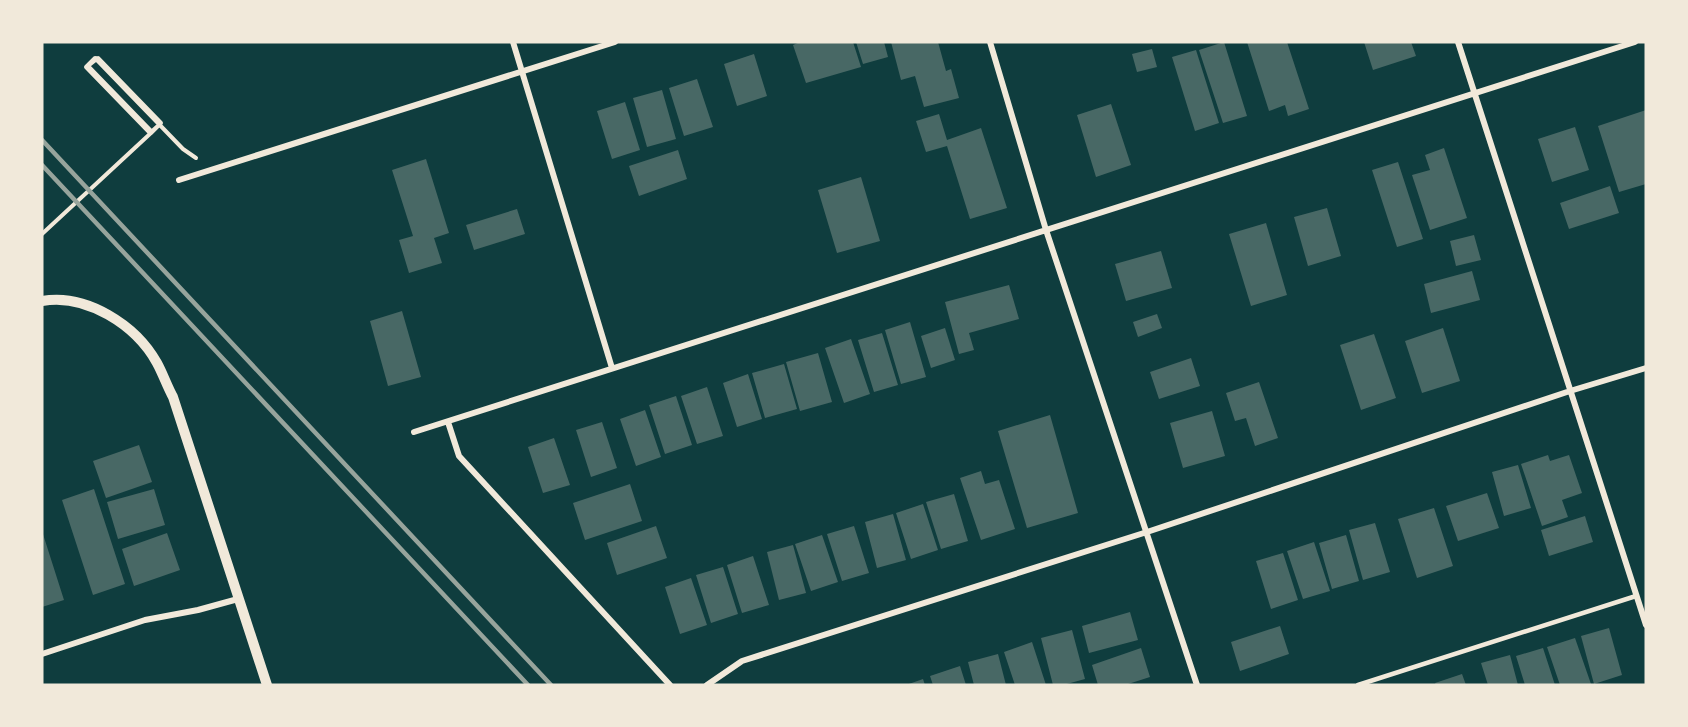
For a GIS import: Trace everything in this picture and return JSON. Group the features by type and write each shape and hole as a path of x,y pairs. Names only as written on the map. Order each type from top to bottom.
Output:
{"street":[{"path":"513,42 612,368"},
{"path":"179,180 615,42"},
{"path":"990,42 1046,230 1197,685"},
{"path":"1458,42 1646,625"},
{"path":"414,432 1635,42"},
{"path":"42,301 58,298 78,302 97,310 131,332 157,363 172,397 267,685"},
{"path":"707,685 742,661 1147,532 1570,391 1646,368"},
{"path":"448,422 459,456 670,685"},
{"path":"42,654 145,620 198,610 238,598"}],"lane":[{"path":"1358,685 1636,596"}],"path":[{"path":"42,234 152,132 144,124 136,116 128,108 96,75 88,66 93,62 98,58 161,123 156,128 151,133 87,67 96,58 104,66 120,83 160,123 155,128 150,133 86,67 95,58 183,148 210,170"}],"building":[{"path":"800,42 853,42 861,67 806,83 793,45"},
{"path":"856,42 884,42 888,57 863,64"},
{"path":"891,42 938,42 946,71 951,69 959,98 924,107 915,76 901,80"},
{"path":"1224,42 1247,116 1223,123 1199,50"},
{"path":"1247,42 1287,42 1309,109 1288,116 1285,105 1269,111"},
{"path":"1364,42 1411,42 1416,56 1373,70"},
{"path":"1152,49 1157,67 1137,72 1132,54"},
{"path":"1196,50 1219,123 1195,131 1172,57"},
{"path":"754,54 767,96 737,106 724,64"},
{"path":"697,79 713,127 684,136 669,88"},
{"path":"662,90 676,139 647,147 633,98"},
{"path":"625,102 640,150 612,159 597,111"},
{"path":"1111,104 1131,165 1096,177 1077,115"},
{"path":"1646,110 1646,184 1619,192 1598,126"},
{"path":"939,114 947,140 981,128 1007,208 970,219 947,146 926,152 916,121"},
{"path":"1575,127 1589,170 1552,182 1538,139"},
{"path":"1444,148 1467,218 1430,230 1412,175 1430,170 1425,155"},
{"path":"678,150 687,179 639,196 629,166"},
{"path":"426,159 449,233 434,238 442,263 409,273 399,240 413,236 392,170"},
{"path":"1398,162 1423,239 1397,247 1372,170"},
{"path":"861,177 880,241 837,253 818,190"},
{"path":"1610,186 1619,213 1569,229 1560,203"},
{"path":"1327,208 1341,256 1308,266 1294,217"},
{"path":"517,209 525,234 474,250 466,225"},
{"path":"1266,223 1287,295 1251,306 1229,234"},
{"path":"1474,235 1481,260 1456,266 1450,241"},
{"path":"1161,251 1172,288 1126,301 1115,264"},
{"path":"1472,271 1480,300 1431,313 1424,284"},
{"path":"1009,285 1019,319 969,333 974,350 959,354 945,302"},
{"path":"402,311 421,377 388,386 370,321"},
{"path":"1157,314 1162,328 1138,337 1133,322"},
{"path":"910,322 926,377 901,384 885,330"},
{"path":"945,328 955,360 931,368 921,336"},
{"path":"1443,328 1460,381 1422,393 1405,341"},
{"path":"882,333 898,385 874,392 858,340"},
{"path":"1374,334 1396,398 1361,410 1340,345"},
{"path":"851,339 870,394 844,403 825,348"},
{"path":"818,353 832,402 800,411 786,362"},
{"path":"1191,358 1200,386 1159,399 1150,372"},
{"path":"784,364 797,409 765,418 752,373"},
{"path":"748,374 762,419 737,427 723,383"},
{"path":"1259,382 1278,438 1255,446 1246,418 1235,421 1226,393"},
{"path":"707,387 723,436 697,444 681,396"},
{"path":"676,396 692,445 665,454 649,405"},
{"path":"645,410 661,457 636,466 620,419"},
{"path":"1212,411 1225,456 1183,468 1170,423"},
{"path":"1050,415 1078,513 1027,528 998,431"},
{"path":"602,422 617,468 591,477 576,430"},
{"path":"554,438 570,485 543,493 528,447"},
{"path":"139,445 152,482 106,498 93,461"},
{"path":"1548,455 1550,461 1569,455 1582,493 1562,500 1568,517 1542,526 1521,464"},
{"path":"1518,465 1531,508 1504,516 1492,472"},
{"path":"981,471 985,484 999,480 1015,529 981,540 960,478"},
{"path":"630,484 642,521 585,540 573,503"},
{"path":"94,489 125,584 93,595 62,500"},
{"path":"154,489 165,525 118,539 107,502"},
{"path":"1487,493 1499,528 1458,541 1446,506"},
{"path":"954,494 968,541 941,549 926,502"},
{"path":"923,504 938,550 911,559 896,513"},
{"path":"1434,508 1453,566 1417,578 1398,519"},
{"path":"893,514 906,560 877,568 865,522"},
{"path":"1585,516 1593,542 1549,556 1541,530"},
{"path":"1375,523 1390,572 1363,580 1349,530"},
{"path":"656,526 667,558 617,575 607,543"},
{"path":"854,526 869,573 842,581 827,534"},
{"path":"42,531 64,600 42,607"},
{"path":"167,533 180,570 134,586 122,549"},
{"path":"822,535 838,582 811,591 795,544"},
{"path":"1346,535 1359,581 1332,589 1319,543"},
{"path":"1314,542 1330,591 1303,599 1287,551"},
{"path":"793,545 806,593 779,600 767,552"},
{"path":"1283,553 1298,600 1271,609 1256,561"},
{"path":"753,556 769,605 742,613 727,565"},
{"path":"723,567 738,614 711,623 696,575"},
{"path":"691,578 707,625 680,634 665,587"},
{"path":"1130,612 1138,640 1089,653 1082,626"},
{"path":"1280,626 1289,654 1240,671 1231,642"},
{"path":"1609,628 1622,675 1594,684 1581,636"},
{"path":"1072,630 1085,679 1063,685 1053,685 1041,638"},
{"path":"1575,638 1591,684 1560,685 1547,647"},
{"path":"1032,642 1046,685 1015,685 1004,652"},
{"path":"1141,648 1150,677 1125,685 1098,685 1092,665"},
{"path":"1543,648 1555,685 1525,685 1516,656"},
{"path":"998,654 1006,685 974,685 968,662"},
{"path":"1510,655 1518,685 1488,685 1481,663"},
{"path":"960,666 966,685 933,685 930,676"},
{"path":"1462,674 1466,685 1436,685 1435,683"},
{"path":"923,679 925,685 906,685"}],"railway":[{"path":"42,140 551,685"},
{"path":"42,165 528,685"}]}
